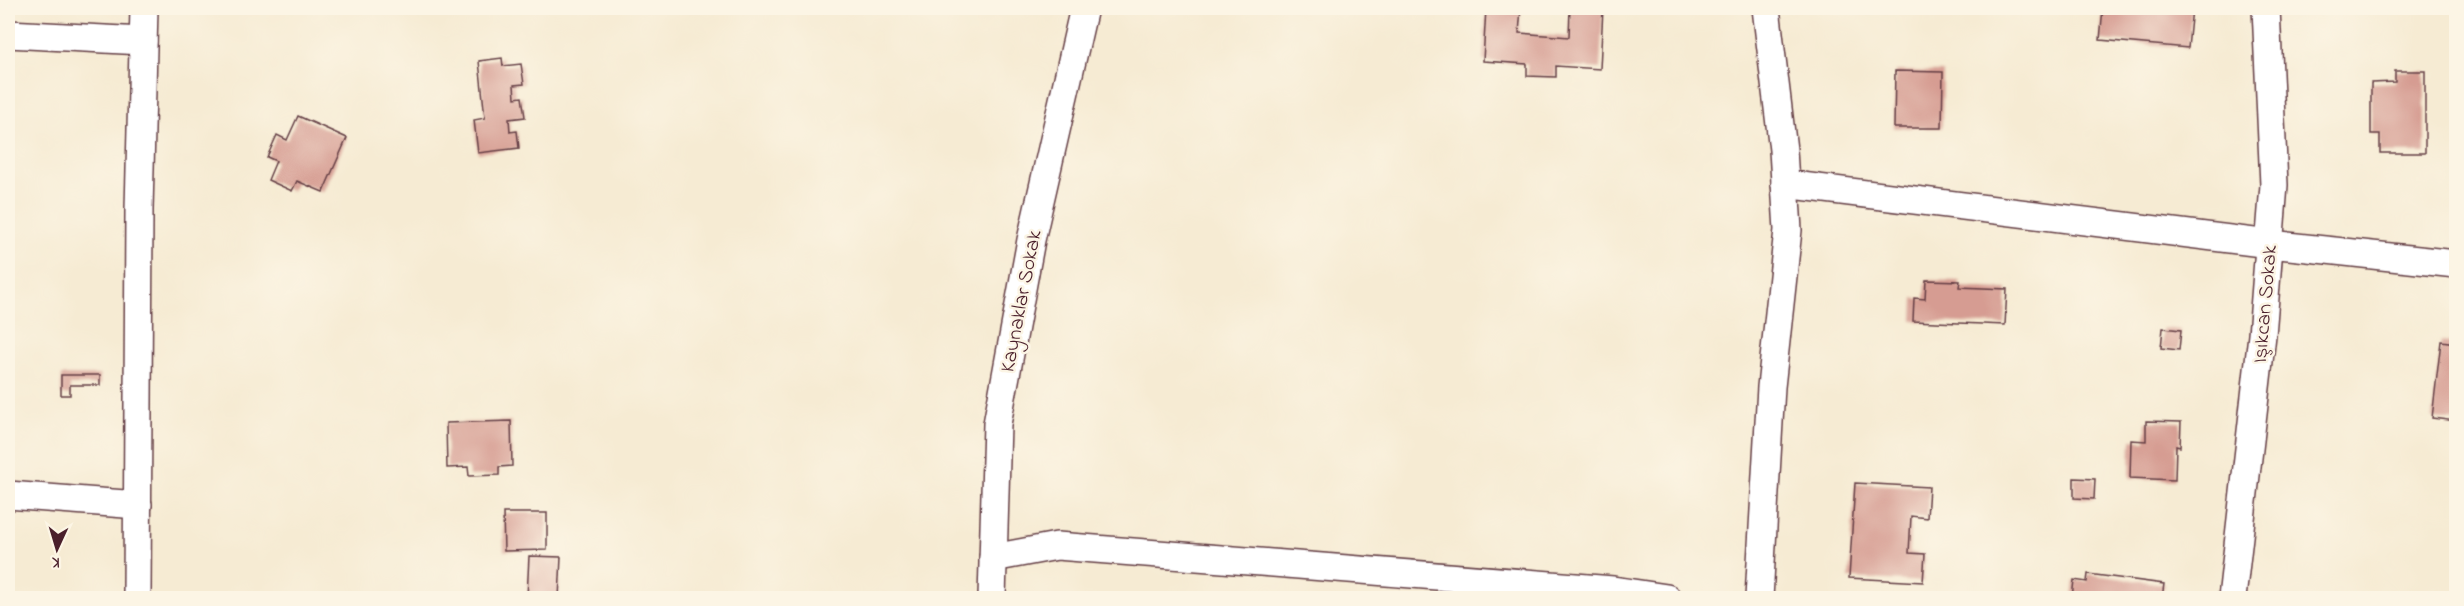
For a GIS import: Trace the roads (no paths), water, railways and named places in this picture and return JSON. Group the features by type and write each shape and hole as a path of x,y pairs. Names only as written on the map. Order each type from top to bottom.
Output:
{"street":[{"path":"137,598 139,210 144,8"},
{"name":"Kaynaklar Sokak","path":"992,598 997,424 1031,240 1084,8"},
{"path":"1759,598 1771,387 1788,230 1783,150 1766,8"},
{"name":"Işıkcan Sokak","path":"2232,598 2262,335 2274,185 2266,8"},
{"path":"8,34 143,41"},
{"path":"1785,184 2270,244 2457,264"},
{"path":"8,495 138,505"},
{"path":"993,558 1057,546 1613,590 1667,598"}]}
